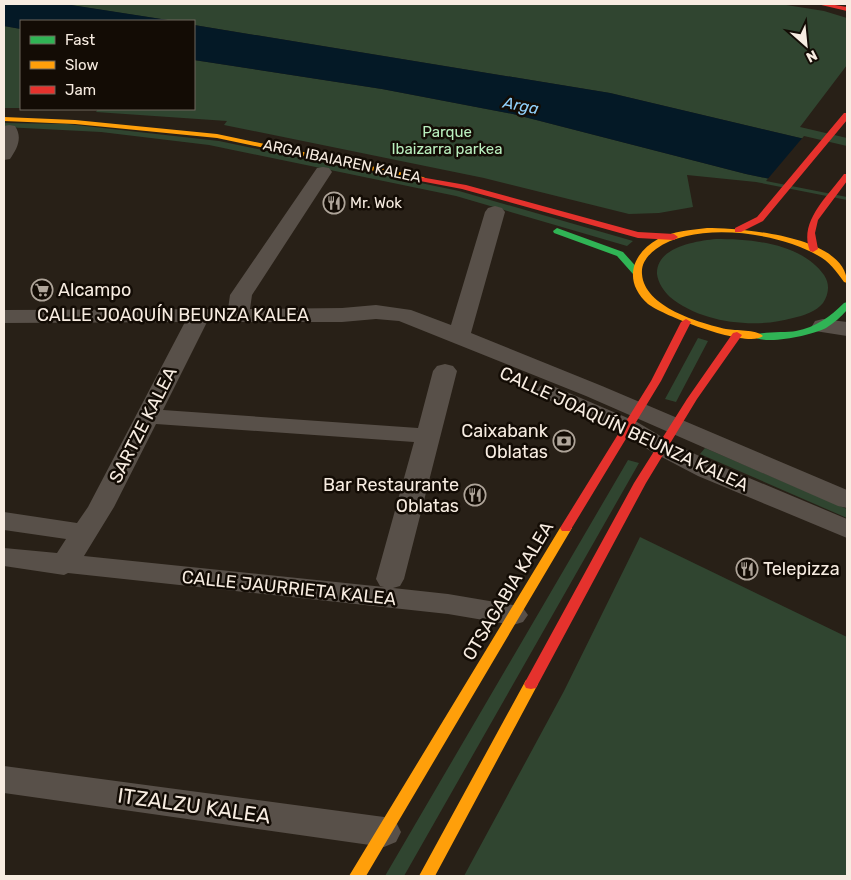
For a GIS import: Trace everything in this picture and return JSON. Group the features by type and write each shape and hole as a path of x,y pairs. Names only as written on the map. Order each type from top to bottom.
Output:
{"street":[{"path":"820,4 847,9"},
{"path":"738,230 760,219 847,115"},
{"name":"ARGA IBAIAREN KALEA","path":"6,127 76,122 216,136 463,188 638,235 674,237"},
{"path":"4,155 10,147 6,127 184,144"},
{"path":"238,315 240,295 323,172"},
{"path":"813,250 811,233 814,220 847,176"},
{"path":"459,336 496,212"},
{"path":"542,227 620,254 636,272 641,290 658,307 686,322 710,330 737,335 769,336 798,333 823,326 840,315 847,305"},
{"path":"636,272 641,258 654,246 674,237 693,232 738,230 790,240 813,250 832,261 847,280"},
{"name":"CALLE JOAQUÍN BEUNZA KALEA","path":"4,316 342,315 376,312 403,315 459,336 633,419 663,448 707,470 847,529"},
{"name":"SARTZE KALEA","path":"83,533 101,507 200,315"},
{"name":"CALLE JOAQUÍN BEUNZA KALEA","path":"342,315 393,329 458,353 574,402 633,419 677,427 847,500"},
{"name":"OTSAGABIA KALEA","path":"357,876 513,614 656,381 686,322"},
{"path":"823,326 847,329"},
{"path":"427,876 640,484 677,427 692,399 737,335"},
{"path":"390,578 445,371"},
{"path":"149,416 428,436"},
{"path":"4,521 83,533 64,565"},
{"name":"CALLE JAURRIETA KALEA","path":"4,557 64,565 448,604 513,614"},
{"name":"ITZALZU KALEA","path":"4,779 384,832"}],"green space":[{"path":"63,4 780,4 824,11 847,18 847,65 800,127 847,138 847,149 610,93 195,25 195,20 167,20"},
{"path":"4,26 20,29 20,108 4,108"},
{"name":"Parque Ibaizarra parkea","path":"195,60 382,89 513,114 746,174 847,195 847,200 756,182 687,175 693,207 659,213 629,214 484,178 224,125 227,121 96,112 97,110 195,110"},
{"path":"4,123 67,124 219,141 459,191 633,241 627,246 456,196 209,145 101,132 4,127"},
{"path":"716,239 760,242 775,245 802,256 814,264 826,278 828,293 825,300 814,311 797,317 762,323 746,323 713,318 683,306 670,297 662,287 657,274 658,265 663,257 679,247"},
{"path":"698,338 708,341 676,402 665,399"},
{"path":"705,448 847,509 847,518 700,454"},
{"path":"628,460 639,463 404,876 385,876"},
{"path":"640,537 847,637 847,876 464,876 564,691"}],"water":[{"path":"4,4 65,4 168,20 20,20 20,29 4,26"},
{"name":"Arga","path":"195,25 610,93 847,149 847,195 746,174 513,114 382,89 195,60"}],"pier":[{"path":"804,136 847,146 847,197 766,181"}],"traffic: fast":[{"path":"557,231 620,254 636,272"},
{"path":"758,336 786,335 814,329 832,319 847,305"}],"traffic: slow":[{"path":"4,119 75,122 217,136 423,179"},
{"path":"758,336 726,332 706,327 667,312 652,301 641,289 637,275 643,256 662,240 683,233 707,230 758,233 783,238 821,253 836,265 847,280"},
{"path":"357,876 566,528"},
{"path":"427,876 531,684"}],"traffic: jam":[{"path":"820,4 847,9"},
{"path":"738,230 760,219 847,115"},
{"path":"813,249 811,233 814,220 847,176"},
{"path":"423,179 463,187 638,235 674,237"},
{"path":"566,528 656,381 686,322"},
{"path":"531,684 640,483 692,399 737,335"}],"place":[{"name":"Mr. Wok","path":"334,203"},
{"name":"Alcampo","path":"42,290"},
{"name":"Caixabank Oblatas","path":"564,441"},
{"name":"Bar Restaurante Oblatas","path":"475,495"},
{"name":"Telepizza","path":"747,569"}]}
